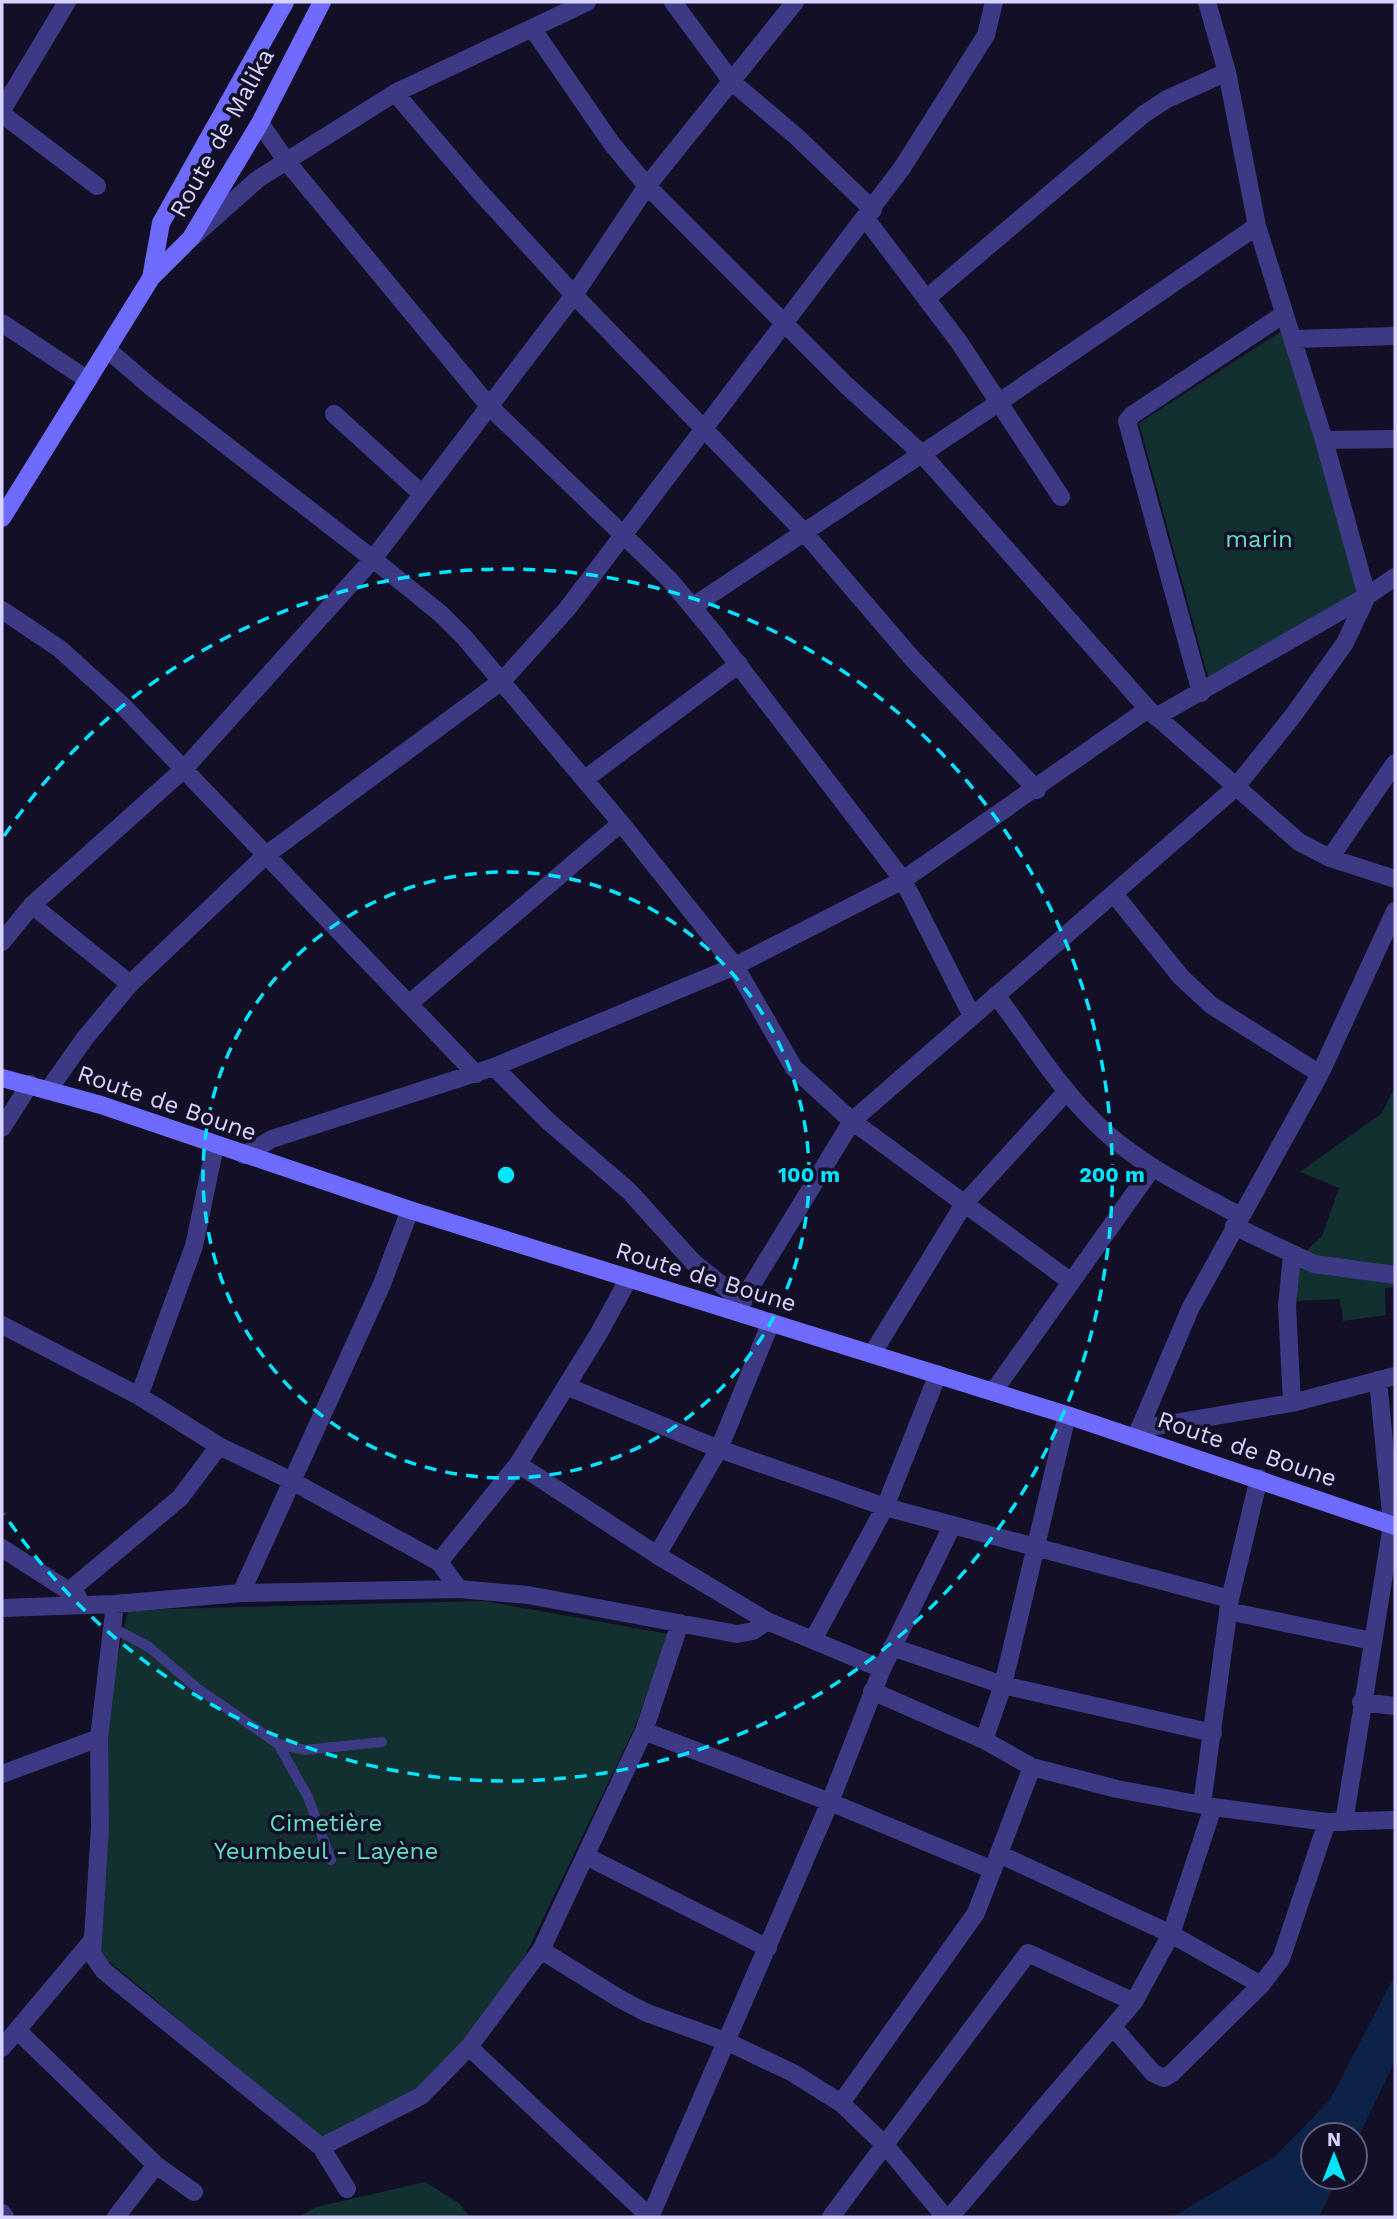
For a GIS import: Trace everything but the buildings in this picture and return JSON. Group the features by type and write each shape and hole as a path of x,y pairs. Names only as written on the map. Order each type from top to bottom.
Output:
{"street":[{"path":"67,2 2,112 97,186"},
{"name":"Route de Malika","path":"150,278 161,223 285,2"},
{"name":"Route de Malika","path":"2,518 150,278 191,238 260,123 322,2"},
{"path":"191,238 258,179 395,93 587,2"},
{"path":"673,2 732,82 797,137 869,214 1061,497"},
{"path":"2,942 32,905 184,769 373,559 574,295 647,186 795,2"},
{"path":"49,1089 85,1038 130,984 266,855 503,680 580,594 869,214 986,36 994,2"},
{"path":"494,1068 548,1121 629,1191 693,1262 739,1306 852,1121 1235,788 1293,717 1345,643 1367,596 1294,339 1256,226 1227,72 1207,2"},
{"path":"532,28 612,144 647,186 846,385 922,454 1152,713 1299,842 1330,858 1395,879"},
{"path":"927,298 1144,114 1167,99 1227,72"},
{"path":"395,93 479,191 574,295 803,531 911,657 1037,790"},
{"path":"260,123 287,162 489,406 623,534 692,607 739,664 903,880 972,1016"},
{"path":"692,607 998,404 1256,226"},
{"path":"1201,693 1127,421 1132,415 1284,314"},
{"path":"2,323 88,380"},
{"path":"1294,339 1395,336"},
{"path":"108,350 151,387 441,614 503,680 621,822 734,967 794,1068 852,1121 1070,1281"},
{"path":"334,414 422,494"},
{"path":"1324,440 1395,439"},
{"path":"244,1155 272,1139 494,1068 734,967 903,880 1152,713 1201,693 1395,577"},
{"path":"2,610 60,649 90,674 411,1002 476,1074"},
{"path":"585,779 739,664"},
{"path":"1330,858 1395,763"},
{"path":"411,1002 621,822"},
{"path":"1114,894 1181,976 1211,1005 1320,1074"},
{"path":"32,905 130,984"},
{"path":"1138,1433 1176,1339 1237,1221 1320,1074 1395,911"},
{"path":"996,995 1067,1091 1101,1129 1153,1167 1293,1255 1314,1264 1395,1275"},
{"name":"Route de Boune","path":"2,1078 49,1089 410,1210 629,1278 739,1306 771,1322 1067,1415 1138,1433 1394,1526"},
{"path":"2,1128 30,1084"},
{"path":"872,1354 964,1204 1067,1091"},
{"path":"139,1396 194,1246 215,1146"},
{"path":"993,1392 1153,1167"},
{"path":"241,1594 290,1480 382,1284 410,1210"},
{"path":"1293,1255 1287,1306 1293,1403"},
{"path":"439,1562 518,1464 629,1278"},
{"path":"657,1555 719,1449 771,1322"},
{"path":"2,1325 139,1396 219,1446 290,1480 439,1562 459,1589"},
{"path":"813,1640 885,1507 938,1374"},
{"path":"1113,2027 1153,2073 1164,2078 1261,1985 1281,1958 1336,1822 1394,1526 1387,1378 1293,1403 1138,1433"},
{"path":"566,1387 719,1449 885,1507 1035,1545 1229,1605 1372,1641"},
{"path":"984,1740 1003,1685 1067,1415"},
{"path":"69,1591 180,1498 219,1446"},
{"path":"518,1464 657,1555 767,1621 882,1669"},
{"path":"541,1950 647,2013 728,2042 793,2073 841,2103 886,2146 948,2217 1134,2002 1171,1934 1208,1806 1213,1733 1229,1605 1259,1478"},
{"path":"469,2047 650,2217 830,1802 872,1691 952,1526"},
{"path":"2,1548 89,1605"},
{"path":"2,1608 115,1604 241,1594 459,1589 528,1595 737,1634 754,1631 767,1621"},
{"path":"115,1604 99,1738 99,1871 92,1954 104,1970 321,2147 347,2189"},
{"path":"321,2147 421,2096 469,2047 541,1950 644,1731 680,1623"},
{"path":"892,1647 1003,1685 1213,1733"},
{"path":"872,1691 984,1740 1032,1767 1116,1789 1208,1806 1336,1822 1395,1820"},
{"path":"1361,1702 1395,1706"},
{"path":"644,1731 996,1862 1171,1934 1261,1985"},
{"path":"2,1774 99,1738"},
{"path":"841,2103 976,1913 1032,1767"},
{"path":"586,1856 768,1948"},
{"path":"2,2048 66,1968 91,1942"},
{"path":"831,2217 1028,1953 1134,2002"},
{"path":"17,2030 156,2165 194,2192"},
{"path":"116,2217 156,2165"}],"lane":[{"path":"113,1628 149,1647 197,1688 278,1744 305,1750 382,1742"},
{"path":"278,1744 308,1797 331,1860"}],"green space":[{"name":"marin","path":"1288,327 1362,589 1211,688 1139,423"},
{"path":"1395,1087 1395,1287 1385,1288 1386,1315 1343,1321 1340,1299 1297,1301 1296,1261 1322,1236 1339,1188 1300,1172 1382,1113"},
{"name":"Cimetière Yeumbeul - Layène","path":"484,1601 669,1634 634,1729 510,1987 423,2087 321,2138 93,1948 100,1738 128,1610"},
{"path":"425,2182 459,2203 470,2217 299,2217 316,2207"}],"water":[{"path":"1395,1975 1395,2061 1366,2121 1309,2121 1330,2100"},
{"path":"1299,2132 1299,2191 1332,2191 1319,2217 1172,2217 1274,2157"}]}
